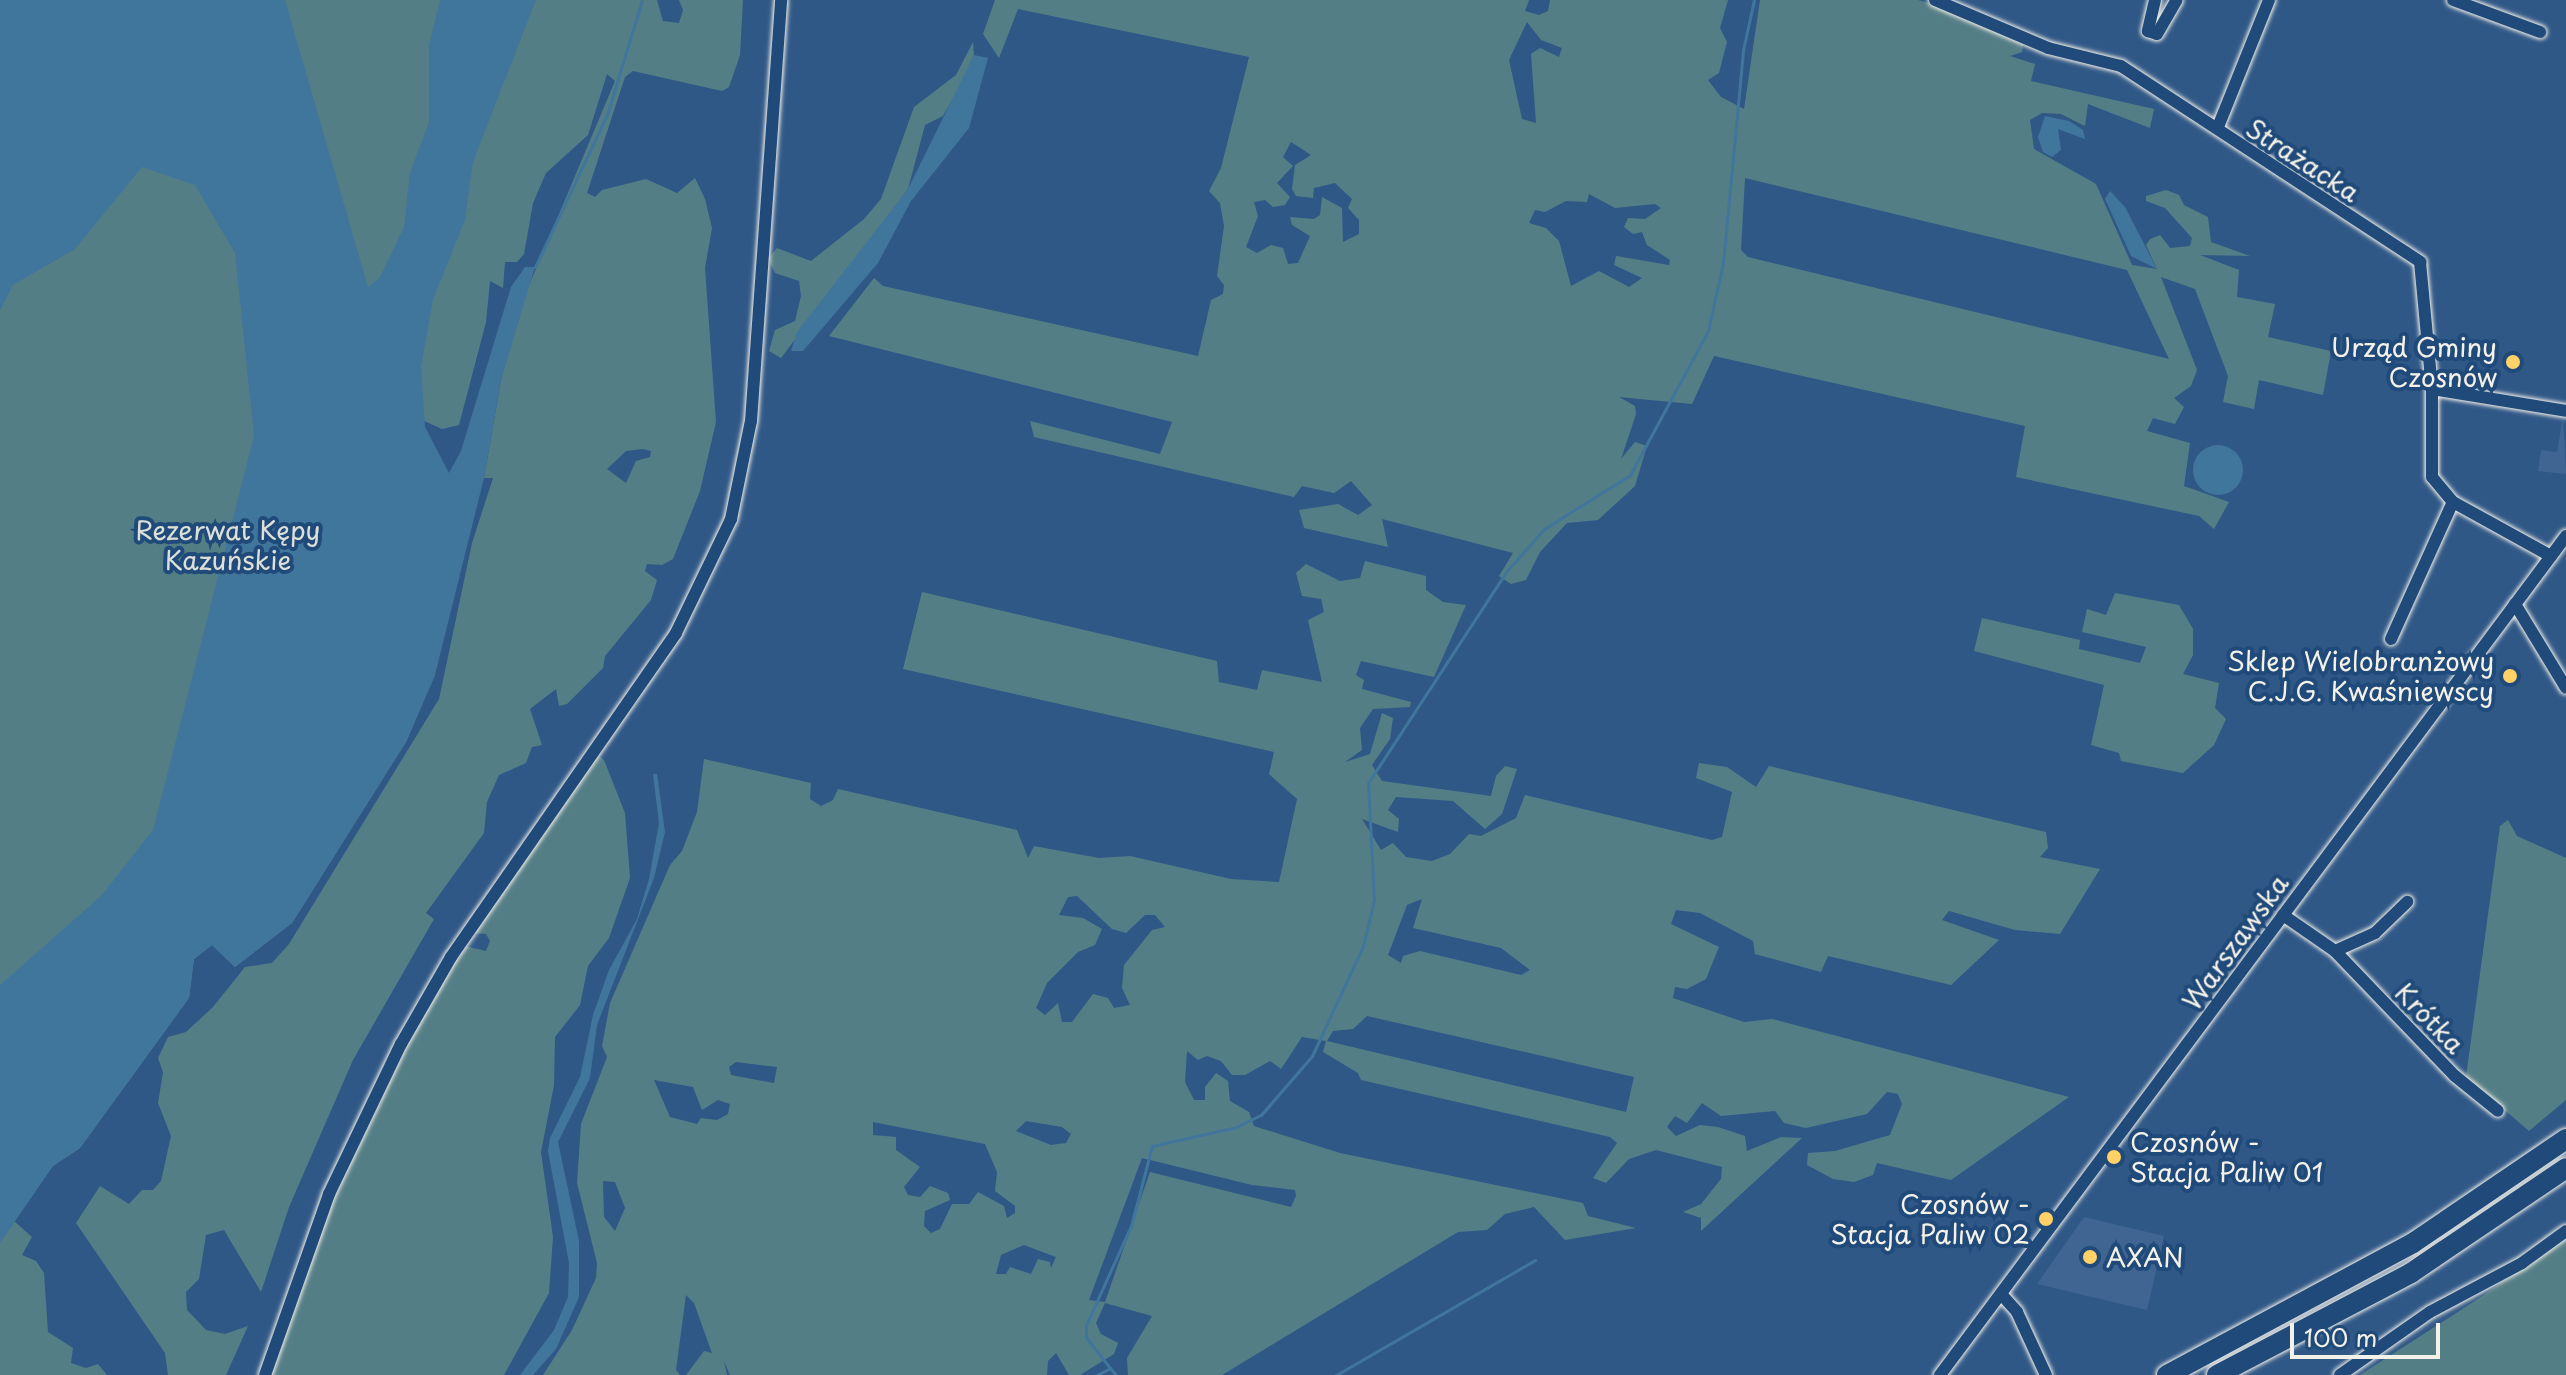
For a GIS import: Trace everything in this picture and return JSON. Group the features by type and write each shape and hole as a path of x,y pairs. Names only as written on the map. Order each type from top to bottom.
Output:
{"highway":[{"path":"2167,1375 2413,1243 2566,1139"},
{"path":"2217,1375 2411,1273 2566,1168"}],"street":[{"path":"265,1375 329,1194 401,1044 451,957 676,633 731,519 751,421 781,0"},
{"name":"Strażacka","path":"1935,0 2048,48 2121,66 2420,262 2432,389 2432,477 2453,502 2551,556"},
{"path":"2155,0 2148,31 2157,34 2177,0"},
{"path":"2218,127 2269,0"},
{"path":"2453,0 2540,32"},
{"path":"2432,389 2566,411"},
{"path":"2391,639 2453,502"},
{"name":"Warszawska","path":"1940,1375 2566,536"},
{"path":"2515,604 2566,688"},
{"path":"2335,951 2375,933 2407,902"},
{"name":"Krótka","path":"2283,915 2335,951 2455,1076 2498,1111"},
{"path":"2340,1375 2430,1312 2522,1263 2566,1231"},
{"path":"2001,1294 2017,1312 2046,1375"}],"shaded area":[{"name":"Rezerwat Kępy Kazuńskie","path":"0,0 285,0 368,287 380,277 404,227 410,173 429,122 429,46 440,0 536,0 473,162 465,220 433,300 421,367 425,427 449,473 461,451 511,287 525,267 535,267 501,380 484,478 435,675 406,742 292,923 235,967 212,945 194,959 189,998 80,1148 53,1166 0,1243 0,985 101,896 153,830 254,436 235,253 195,185 142,167 75,249 13,285 0,311"},
{"path":"974,55 988,58 969,128 911,201 878,263 803,351 791,351 797,332 908,189"},
{"path":"2045,116 2069,121 2083,130 2085,139 2058,129 2061,150 2052,157 2043,152 2038,137"},
{"path":"2110,191 2125,207 2157,269 2131,256 2105,199"},
{"path":"2563,417 2566,474 2538,471 2541,450 2557,452"},
{"path":"2218,445 2236,452 2243,470 2236,488 2218,495 2200,488 2193,470 2200,452"},
{"path":"653,774 657,774 665,832 654,878 597,1025 590,1078 558,1142 579,1241 579,1297 556,1349 533,1375 520,1375 554,1330 568,1297 569,1263 548,1151 550,1138 580,1077 593,1015 609,970 637,919 649,879 659,823"},
{"path":"2084,1217 2164,1236 2147,1310 2037,1284"}],"green space":[{"name":"Rezerwat Kępy Kazuńskie","path":"0,0 657,0 663,21 679,23 683,10 679,0 743,0 740,55 729,87 722,91 633,71 625,77 587,193 595,197 602,190 646,179 677,193 695,178 705,199 712,228 705,268 716,422 700,491 673,559 662,565 647,564 645,571 657,580 651,600 605,656 603,668 567,704 559,706 556,689 530,709 542,745 532,747 526,763 499,775 487,802 484,833 426,913 434,919 353,1060 289,1207 261,1292 224,1230 206,1235 199,1279 186,1292 187,1310 206,1330 225,1334 248,1326 226,1375 168,1375 165,1353 76,1223 100,1186 129,1204 142,1190 153,1190 161,1181 171,1136 158,1103 163,1072 158,1058 168,1037 186,1032 213,1007 245,967 272,963 289,944 439,699 472,543 493,478 484,478 501,380 522,302 615,81 607,74 588,135 546,173 533,203 524,254 517,262 505,262 503,288 490,281 486,322 459,425 442,429 424,421 435,675 406,742 292,923 235,967 212,945 194,959 189,998 80,1148 53,1166 14,1221 32,1237 22,1255 36,1261 44,1273 48,1332 73,1348 71,1363 86,1368 98,1364 107,1375 0,1375","holes":["626,451 651,451 650,457 636,461 626,483 607,469"]},
{"path":"995,0 1529,0 1525,11 1539,15 1548,11 1550,0 1728,0 1720,28 1727,42 1719,73 1708,80 1721,97 1744,109 1760,0 1918,0 1948,8 2023,45 2022,52 2010,56 2035,64 2031,81 2154,109 2150,128 2088,104 2085,126 2061,114 2042,113 2030,120 2034,149 2096,184 2132,265 2157,269 2146,245 2150,239 2160,235 2170,248 2190,246 2192,238 2165,208 2146,201 2146,196 2166,190 2179,195 2184,205 2208,217 2211,242 2250,256 2200,255 2239,270 2237,297 2275,304 2268,337 2331,351 2323,395 2259,380 2254,409 2223,402 2228,376 2195,289 2161,277 2197,370 2191,386 2174,398 2184,407 2175,424 2153,418 2147,431 2190,443 2184,486 2229,502 2214,529 2199,516 2016,477 2025,426 1714,356 1692,404 1619,397 1635,406 1636,414 1621,459 1635,442 1647,446 1635,486 1598,520 1567,523 1540,552 1526,580 1511,584 1499,576 1513,553 1382,519 1388,547 1304,528 1299,510 1338,504 1358,515 1372,505 1351,481 1334,493 1302,486 1294,497 1034,437 1030,421 1160,454 1172,422 829,336 874,278 883,286 1198,356 1211,300 1223,294 1224,285 1217,276 1224,226 1220,203 1209,191 1221,168 1249,57 1018,9 999,58 983,34","holes":["1527,22 1541,40 1562,48 1559,57 1540,48 1531,54 1536,123 1522,119 1509,60","1291,142 1311,155 1295,165 1292,189 1296,196 1313,198 1314,188 1335,183 1352,199 1348,208 1359,220 1359,234 1343,242 1342,208 1322,197 1320,215 1314,219 1290,217 1292,225 1310,236 1298,263 1288,264 1283,248 1271,245 1257,253 1246,247 1258,216 1254,202 1265,200 1273,207 1285,205 1290,197 1277,183 1293,166 1283,157","1745,178 2127,270 2169,359 1748,257 1741,250","1589,194 1615,208 1655,204 1661,208 1645,219 1628,218 1624,227 1633,234 1642,232 1647,245 1670,260 1669,265 1616,256 1614,265 1642,278 1629,287 1599,271 1571,286 1559,241 1546,228 1529,223 1535,210 1545,212 1566,201 1587,202"]},
{"path":"973,42 974,55 943,116 925,125 908,189 781,358 769,351 775,330 795,321 801,296 799,281 775,273 768,259 777,248 811,261 864,219 881,199 914,107 956,75"},
{"path":"1365,561 1426,576 1426,590 1443,602 1466,605 1434,677 1361,661 1356,675 1364,680 1362,689 1411,702 1410,707 1373,709 1360,728 1362,750 1345,762 1370,754 1382,713 1393,718 1390,739 1372,765 1382,781 1491,796 1496,776 1505,766 1517,769 1502,814 1485,829 1453,801 1396,797 1388,810 1399,819 1398,832 1362,819 1381,850 1393,843 1406,857 1432,861 1450,854 1469,834 1481,836 1516,818 1525,795 1712,840 1722,837 1732,792 1696,778 1699,763 1727,767 1756,787 1769,766 2046,832 2048,848 2040,857 2100,869 2060,934 2015,930 1949,911 1942,920 1999,940 1951,985 1828,956 1821,972 1755,954 1753,941 1700,913 1676,910 1671,924 1719,947 1706,979 1687,989 1675,987 1673,998 1744,1022 1772,1019 2069,1097 1951,1180 1877,1163 1873,1175 1854,1182 1833,1179 1807,1165 1808,1153 1835,1151 1890,1135 1902,1104 1898,1094 1887,1092 1867,1114 1806,1128 1784,1123 1775,1111 1721,1116 1702,1103 1687,1123 1675,1116 1667,1127 1676,1136 1700,1125 1718,1127 1745,1136 1747,1151 1781,1137 1802,1138 1701,1231 1701,1218 1683,1212 1701,1204 1721,1179 1722,1167 1656,1150 1629,1159 1606,1183 1593,1178 1617,1143 1610,1137 1361,1080 1358,1073 1323,1052 1326,1041 1302,1037 1281,1069 1270,1061 1245,1075 1232,1075 1221,1061 1207,1056 1198,1060 1187,1051 1185,1082 1194,1100 1205,1100 1205,1087 1216,1073 1228,1081 1230,1101 1249,1112 1254,1126 1340,1153 1583,1203 1588,1216 1636,1228 1565,1240 1534,1207 1505,1214 1487,1230 1458,1232 1222,1375 1128,1375 1127,1358 1152,1316 1105,1303 1096,1323 1101,1334 1118,1343 1114,1354 1080,1375 1069,1375 1056,1353 1048,1361 1047,1375 730,1375 724,1361 727,1375 686,1375 704,1351 712,1353 694,1303 686,1295 676,1370 680,1375 543,1375 572,1330 596,1278 597,1263 577,1183 581,1124 607,1057 602,1046 610,1003 670,865 682,851 697,812 704,759 811,783 810,799 821,806 833,800 838,789 1017,830 1028,858 1034,846 1099,858 1130,856 1231,879 1279,882 1297,799 1269,774 1274,752 903,669 922,592 1217,661 1219,682 1257,690 1262,670 1322,682 1308,620 1324,612 1321,599 1302,596 1296,573 1306,564 1340,581 1360,578","holes":["1077,896 1112,929 1126,933 1145,915 1155,915 1165,927 1152,930 1124,965 1122,988 1130,1005 1114,1008 1108,998 1093,994 1072,1022 1062,1022 1058,1003 1045,1015 1036,1008 1047,983 1078,952 1095,945 1102,929 1083,918 1059,915 1068,897","1422,899 1413,928 1501,948 1530,970 1521,975 1420,951 1403,956 1401,963 1388,955 1407,905","1367,1016 1634,1077 1626,1112 1327,1041 1333,1031 1353,1029","736,1062 777,1067 774,1083 731,1075 729,1067","654,1080 693,1087 702,1110 718,1100 730,1104 728,1114 717,1120 701,1118 697,1124 670,1117","1026,1121 1062,1127 1071,1134 1066,1143 1051,1145 1016,1131","873,1122 985,1144 997,1172 995,1191 1015,1206 1015,1213 1007,1218 1004,1206 978,1192 969,1204 952,1204 940,1229 931,1233 924,1226 925,1211 950,1200 948,1193 930,1186 920,1197 908,1195 904,1187 920,1167 896,1150 896,1137 873,1135","1142,1158 1252,1185 1295,1190 1296,1196 1291,1207 1150,1172 1105,1302 1089,1300","603,1181 615,1182 625,1208 615,1231 604,1217","1024,1245 1056,1257 1051,1268 1050,1262 1038,1259 1031,1274 1010,1267 1006,1274 996,1274 1001,1255"]},
{"path":"2115,593 2179,605 2193,629 2193,655 2183,674 2219,683 2215,708 2226,719 2214,745 2183,773 2121,761 2119,753 2091,745 2104,685 1974,651 1982,618 2080,640 2079,649 2140,663 2146,647 2082,632 2087,609 2106,615"},
{"path":"597,755 604,760 625,813 630,878 609,938 588,966 580,1005 555,1037 554,1085 541,1152 553,1237 549,1293 504,1375 271,1375 328,1211 415,1030 465,946 486,951 490,941 486,934 472,933"},
{"path":"2508,820 2517,836 2566,858 2566,1100 2529,1131 2466,1077 2500,826"},
{"path":"2566,1238 2566,1375 2360,1375 2481,1297"}],"waterway":[{"path":"535,267 607,115 642,0"},
{"path":"1110,1368 1086,1337 1086,1325 1131,1226 1152,1146 1236,1127 1261,1115 1312,1056 1363,946 1374,900 1368,783 1506,572 1544,529 1630,475 1708,331 1723,263 1743,50 1754,0"},
{"path":"1336,1375 1535,1260"},
{"path":"1097,1375 1110,1368 1116,1375"}],"place":[{"name":"Urząd Gminy Czosnów","path":"2513,362"},
{"name":"Sklep Wielobranżowy C.J.G. Kwaśniewscy","path":"2510,676"},
{"name":"Czosnów - Stacja Paliw 01","path":"2114,1157"},
{"name":"Czosnów - Stacja Paliw 02","path":"2046,1219"},
{"name":"AXAN","path":"2090,1257"}]}
